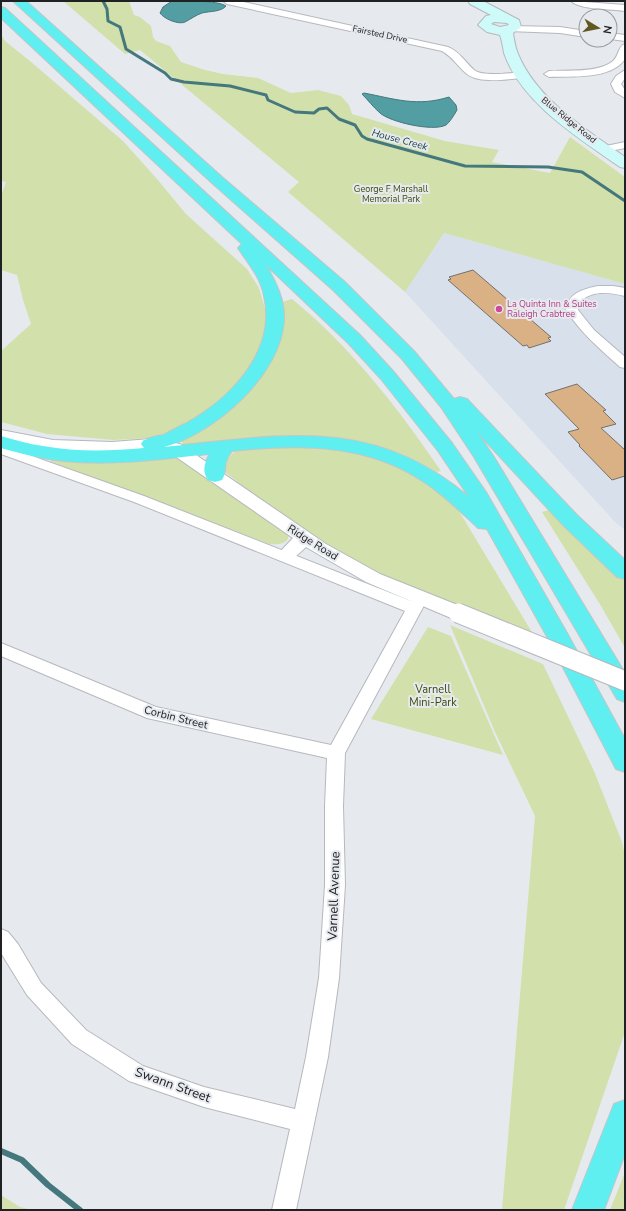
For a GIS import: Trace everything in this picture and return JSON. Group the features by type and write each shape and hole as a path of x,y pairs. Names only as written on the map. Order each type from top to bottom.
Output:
{"highway":[{"path":"19,1 217,180 339,286 408,355 468,411 570,520 625,572"},
{"path":"1,11 234,228 299,286 354,339 387,375 445,447 476,492 556,634 621,756 625,775"},
{"path":"151,444 173,437 187,430 226,403 251,379 260,366 272,342 275,319 273,297 268,283 234,228"},
{"path":"408,355 448,404 484,457 625,692"},
{"path":"1,442 49,454 116,456 180,451 270,441 311,440 360,447 408,464 443,485 504,541"},
{"path":"215,476 213,465 215,459 227,445"},
{"path":"588,1210 625,1114"}],"main road":[{"name":"Blue Ridge Road","path":"475,2 487,25 500,42 510,49"},
{"name":"Blue Ridge Road","path":"475,2 510,25 510,49 523,75 540,97 556,112 625,164"},
{"path":"487,25 493,18 510,25"}],"street":[{"name":"Fairsted Drive","path":"227,1 445,49 456,55 472,74 479,77 523,75"},
{"path":"575,1 586,4 625,8"},
{"path":"510,25 578,33"},
{"path":"549,74 592,71 609,68 621,59 625,48"},
{"path":"609,68 625,74"},
{"path":"625,74 619,78 616,84 619,90 625,95"},
{"path":"606,149 625,145"},
{"path":"625,292 617,290 597,290 581,295 574,302 572,310 577,319 592,335 625,364"},
{"name":"Ridge Road","path":"1,435 53,445 112,447 151,444 168,446 180,451 304,538 417,603"},
{"name":"Ridge Road","path":"1,449 139,499 285,556 417,603 458,613 625,681"},
{"path":"285,556 304,538"},
{"name":"Varnell Avenue","path":"284,1210 317,1057 329,978 335,885 336,753 417,603"},
{"name":"Corbin Street","path":"1,649 153,713 336,753"},
{"name":"Swann Street","path":"1,938 11,950 34,989 79,1037 137,1074 204,1097 304,1122"}],"shaded area":[{"path":"444,233 625,284 625,530 615,522 405,292"}],"green space":[{"name":"George F Marshall Memorial Park","path":"63,1 129,1 134,15 140,17 151,26 153,37 156,41 170,46 181,62 223,74 258,78 291,93 318,90 341,96 349,105 352,114 445,141 499,150 492,162 550,173 570,137 625,177 625,284 444,233 405,292 288,192 299,182 140,50 125,54"},
{"path":"1,34 5,41 123,141 186,214 247,269 259,288 266,312 265,338 252,363 240,381 200,416 177,430 151,438 113,440 47,434 1,422 1,351 31,324 17,275 1,270 1,196 6,182 1,181"},
{"path":"292,299 334,337 354,358 408,424 441,471 436,472 425,465 399,453 361,442 336,438 311,436 260,437 183,446 181,438 257,381 282,302"},
{"path":"305,445 382,458 418,474 453,501 533,634 411,589 364,568 337,552 255,496 225,472 228,459 239,449 268,446"},
{"path":"176,454 289,532 288,539 280,544 269,544 50,461 55,457"},
{"path":"549,510 625,580 625,648 601,606 542,512"},
{"path":"450,625 543,664 594,771 622,842 625,855 625,1032 564,1210 502,1210 535,816 495,732"},
{"name":"Varnell Mini-Park","path":"428,627 451,636 503,755 371,719"},
{"path":"625,1172 625,1210 610,1210"},
{"path":"1,1195 20,1207 33,1210 1,1210"}],"water":[{"path":"172,1 208,2 226,6 215,11 202,13 185,22 179,23 168,19 160,13 163,7"},
{"path":"364,93 396,100 416,102 449,97 456,105 457,110 446,125 440,127 422,127 402,123 385,116 380,113 362,94"}],"building":[{"name":"La Quinta Inn & Suites Raleigh Crabtree","path":"473,270 551,337 548,338 551,341 529,348 527,345 523,346 448,280 451,279 449,277"},
{"path":"577,384 606,410 603,411 616,424 601,428 625,450 625,476 612,480 579,446 580,445 568,432 579,429 545,394"}],"waterway":[{"name":"House Creek","path":"103,1 107,9 108,21 120,27 126,49 165,73 171,79 184,82 230,86 266,95 268,100 295,112 314,113 319,109 327,108 339,119 355,125 362,136 367,139 465,166 548,167 582,172 625,201"},
{"path":"1,1151 22,1160 48,1185 80,1210"}],"place":[{"name":"La Quinta Inn & Suites Raleigh Crabtree","path":"499,309"}]}
